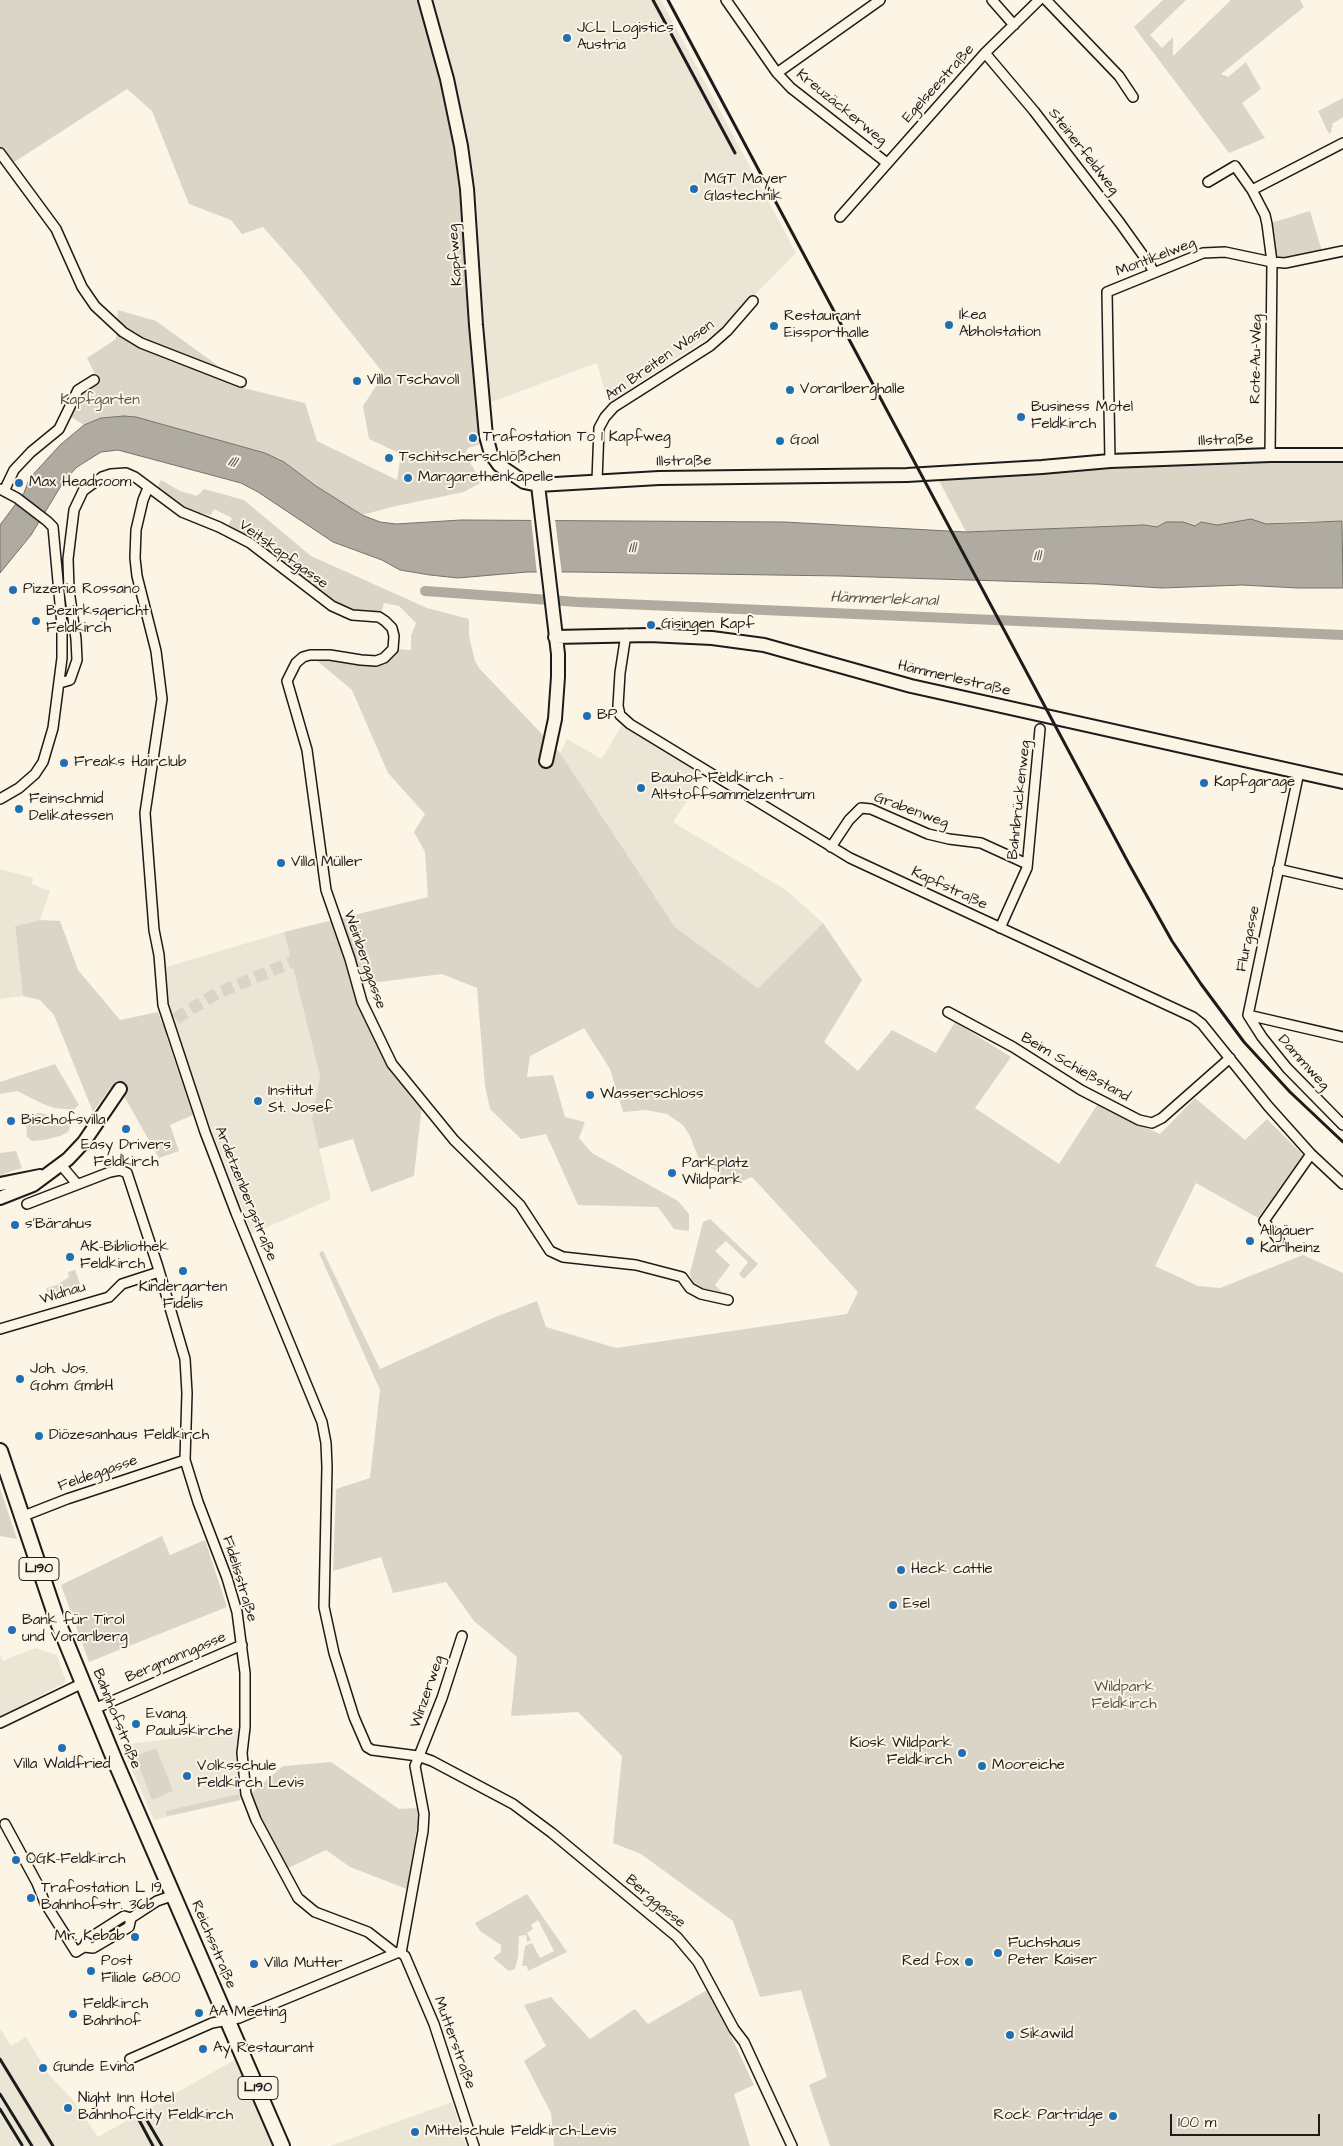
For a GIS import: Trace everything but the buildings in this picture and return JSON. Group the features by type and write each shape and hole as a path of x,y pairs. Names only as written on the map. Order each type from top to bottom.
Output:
{"main road":[{"name":"Bahnhofstraße","path":"0,1451 57,1620 174,1895"},
{"name":"Reichsstraße","path":"174,1895 282,2146"}],"street":[{"name":"Kapfweg","path":"425,0 447,79 461,146 467,189 486,436 491,454 498,465 524,482 538,485"},
{"name":"Kreuzäckerweg","path":"726,0 777,73 792,88 887,163"},
{"path":"777,73 880,0"},
{"path":"992,0 1014,25"},
{"name":"Egelseestraße","path":"887,163 985,53 1039,0"},
{"path":"1046,0 1119,76 1133,97"},
{"name":"Steinerfeldweg","path":"985,53 1034,111 1120,222 1154,273"},
{"path":"1252,190 1343,143"},
{"path":"0,153 56,229 82,287 95,306 123,332 141,343 241,382"},
{"path":"840,217 887,163"},
{"name":"Rote-Au-Weg","path":"1208,182 1235,166 1252,190 1265,215 1272,262 1270,455"},
{"name":"Montikelweg","path":"1110,461 1107,292 1203,253 1215,252 1285,263 1343,251"},
{"name":"Am Breiten Wasen","path":"597,481 599,428 605,417 614,407 710,346 727,331 753,300"},
{"path":"0,799 19,788 35,774 43,762 51,740 60,683 62,625 50,524 17,498 2,490 14,470 31,452 59,429 78,390 94,380"},
{"name":"Illstraße","path":"538,485 666,478 907,475 1042,468 1110,461 1270,455 1343,455"},
{"path":"60,683 70,680 77,660 69,590 68,560 77,500 87,487 102,477 111,474 126,473 148,488"},
{"path":"538,485 558,654 558,693 555,719 546,761"},
{"name":"Veitskapfgasse","path":"148,488 182,512 220,527 250,543 332,606 352,615 379,617 385,620 392,628 394,642"},
{"name":"Ardetzenbergstraße","path":"148,488 143,500 136,530 135,558 137,576 156,651 162,699 146,813 154,930 159,955 163,1005 205,1132 229,1195 322,1422 326,1443 327,1467 324,1607 344,1691 367,1747 372,1750 418,1756"},
{"name":"Hämmerlestraße","path":"555,638 626,634 712,638 764,645 911,686 1343,782"},
{"name":"Kapfstraße","path":"626,634 618,698 620,715 646,736 722,779 831,847 867,867 1193,1017 1202,1024 1268,1106 1311,1154 1343,1184"},
{"name":"Weinberggasse","path":"394,642 389,654 376,661 330,655 303,657 294,666 287,681 308,750 326,890 350,959 362,1002 392,1064 454,1140 520,1205 550,1251 563,1256 636,1266 682,1277 690,1288 701,1294 728,1300"},
{"name":"Bahnbrückenweg","path":"1000,928 1027,868 1040,730"},
{"name":"Flurgasse","path":"1248,1015 1299,772"},
{"name":"Grabenweg","path":"831,847 849,820 861,808 871,808 928,834 981,843 1027,864"},
{"path":"1278,870 1343,884"},
{"name":"Beim Schießstand","path":"948,1012 1013,1047 1081,1090 1140,1120 1152,1123 1162,1118 1230,1058"},
{"path":"1248,1015 1343,1037"},
{"name":"Dammweg","path":"1248,1015 1262,1037 1287,1068 1343,1125"},
{"path":"0,1198 33,1184 61,1164 84,1142 120,1089"},
{"path":"1279,1240 1264,1221 1311,1154"},
{"path":"27,1204 77,1184 61,1164"},
{"name":"Fidelisstraße","path":"77,1184 110,1172 120,1170 127,1173 185,1359 187,1393 185,1460 237,1612 246,1690 242,1753 243,1775 246,1794 256,1820 293,1891 304,1905 315,1912 368,1932 398,1953"},
{"path":"0,1184 47,1175"},
{"name":"Widnau","path":"0,1329 109,1296 122,1284 159,1272"},
{"name":"Feldeggasse","path":"21,1517 67,1499 185,1460"},
{"name":"Winzerweg","path":"418,1756 425,1744 462,1636"},
{"name":"Bergmanngasse","path":"94,1709 242,1645"},
{"path":"0,1723 84,1683"},
{"path":"130,2059 212,2023 239,2018 398,1953 423,1830 424,1814 415,1766 418,1756"},
{"name":"Berggasse","path":"418,1756 432,1761 513,1804 552,1833 688,1948 704,1972 734,2029 744,2042 792,2146"},
{"path":"5,1824 46,1903 76,1952 84,1947 88,1939 124,1916 131,1918 157,1901 174,1895"},
{"name":"Mutterstraße","path":"398,1953 405,1956 434,2024 474,2146"}],"shaded area":[{"path":"425,0 661,0 796,253 722,328 608,403 597,363 483,405"},
{"path":"625,719 707,771 673,822 786,890 823,923 758,988 675,927 560,753 567,739 602,759"},
{"path":"0,869 33,878 32,884 50,891 40,920 15,926 23,996 0,999"},
{"name":"Institut St. Josef","path":"284,932 320,1076 312,1118 331,1199 252,1234 193,1083 170,1014 166,967"},
{"path":"35,1648 57,1655 66,1682 0,1717 0,1655 3,1661"},
{"name":"Volksschule Feldkirch Levis","path":"241,1730 245,1799 154,1820 121,1745"},
{"path":"0,2028 11,2046 26,2037 50,2076 73,2100 98,2137 245,2054 282,2146 0,2146"},
{"name":"Mittelschule Feldkirch-Levis","path":"452,2102 466,2146 330,2146"}],"green space":[{"name":"Kapfgarten","path":"0,0 425,0 461,146 486,436 481,444 468,448 464,456 473,467 480,483 464,492 362,515 316,486 284,462 265,453 136,417 101,418 84,425 70,416 80,395 99,382 87,358 116,339 118,310 156,321 224,370 239,387 305,403 317,441 397,480 401,454 369,439 363,406 384,374 301,270 263,227 242,234 231,220 189,204 152,111 127,89 5,168 0,162"},
{"path":"1163,0 1186,0 1150,35 1162,48 1173,37 1173,56 1231,0 1300,0 1304,7 1221,74 1228,77 1246,62 1261,89 1242,103 1265,138 1229,153 1134,27"},
{"path":"1343,98 1343,117 1332,124 1332,131 1329,134 1318,111"},
{"path":"1310,211 1322,251 1288,259 1278,258 1271,223"},
{"path":"1343,455 1343,521 1301,521 1266,524 1251,519 1217,525 1201,522 1195,526 1183,522 1157,527 1144,525 966,532 935,473"},
{"name":"Wildpark Feldkirch","path":"161,480 180,491 197,496 204,489 244,500 311,556 427,608 469,619 469,636 475,661 479,668 560,753 675,927 758,988 823,923 862,980 824,1042 858,1071 892,1030 936,1053 955,1022 1011,1057 975,1108 1059,1164 1097,1105 1160,1134 1195,1098 1245,1140 1267,1119 1303,1155 1258,1218 1196,1183 1155,1266 1198,1286 1220,1288 1303,1255 1343,1273 1343,2146 830,2146 809,2085 827,2077 801,1990 760,1997 733,1921 641,1854 613,1843 622,1756 578,1712 511,1716 517,1657 474,1621 446,1582 393,1593 381,1557 333,1571 336,1489 370,1478 380,1390 319,1253 323,1251 380,1369 493,1318 537,1301 546,1327 616,1348 847,1314 858,1292 752,1177 733,1185 698,1157 690,1136 683,1125 667,1114 646,1110 623,1112 610,1069 584,1028 530,1056 527,1077 553,1075 565,1117 585,1122 579,1138 592,1153 678,1201 689,1214 689,1231 674,1229 658,1207 578,1205 546,1134 521,1139 490,1109 485,1086 477,988 442,974 363,984 371,1011 395,1063 423,1096 414,1176 371,1192 353,1139 319,1149 312,1118 320,1076 284,932 428,897 425,852 414,832 425,814 388,773 352,690 315,659 376,665 387,662 397,649 411,650 411,636 416,623 399,606 384,603 381,613 353,611 334,602 252,540 228,526 232,518 214,509 211,515 199,513 185,507 158,487"},
{"path":"40,920 60,921 78,970 120,1020 158,1012 193,1115 170,1125 179,1151 159,1158 120,1089 110,1088 93,1112 54,1015 40,1000 23,996 15,926"},
{"path":"55,1064 79,1105 73,1110 54,1108 17,1091 0,1094 0,1082"},
{"path":"40,1113 68,1122 70,1127 68,1132 44,1140 32,1141 27,1137 26,1121 32,1114"},
{"path":"16,1151 22,1168 0,1175 0,1153"},
{"path":"710,1219 758,1264 744,1279 739,1274 748,1262 726,1241 715,1251 730,1265 715,1285 722,1292 726,1292 725,1295 704,1291 692,1284 690,1273 703,1222"},
{"path":"75,1270 83,1292 50,1302 46,1288 57,1285 69,1277 68,1272"},
{"path":"0,1488 17,1539 0,1536"},
{"path":"162,1536 170,1555 205,1540 227,1607 89,1662 61,1585"},
{"path":"156,1748 173,1791 152,1800 135,1756"},
{"path":"331,1762 399,1809 417,1808 418,1821 407,1889 350,1867 326,1850 278,1873 242,1801 283,1766"},
{"path":"239,1794 240,1800 167,1816 166,1811"},
{"path":"527,1894 567,1952 528,1971 527,1966 522,1966 525,1946 532,1943 540,1958 554,1951 538,1920 531,1925 533,1929 527,1933 531,1940 527,1942 526,1935 519,1936 518,1957 515,1969 509,1971 493,1958 501,1952 501,1945 480,1931 475,1923"},
{"path":"709,1989 754,2085 734,2094 750,2146 554,2146 551,2113 524,2061 546,2046 524,2005 551,1997 590,2039 635,2009 648,2024"}],"water":[{"name":"Ill","path":"136,417 265,453 284,462 316,486 362,515 380,522 396,524 461,520 785,522 966,532 1144,525 1157,527 1166,522 1183,522 1195,526 1201,522 1217,525 1251,519 1266,524 1342,521 1343,588 1242,585 1162,588 1098,584 840,576 576,572 527,572 458,578 430,575 400,570 382,560 333,542 258,492 241,483 118,450 101,452 77,467 64,481 31,535 0,573 0,525 24,493 29,479 60,445 84,425 101,418"}],"pier":[{"path":"531,518 555,519 562,575 537,575"}],"waterway":[{"name":"Hämmerlekanal","path":"425,591 577,602 1343,635"}],"tunnel":[{"path":"120,1089 153,1040 181,1015 218,993 287,964 419,916 458,897 486,874 520,826 535,793 546,761"}],"railway":[{"path":"653,0 735,153"},
{"path":"668,0 1129,864 1172,941 1244,1042 1290,1092 1343,1142"},
{"path":"0,2059 53,2146"},
{"path":"0,2094 32,2146"},
{"path":"0,2109 22,2145"},
{"path":"145,2117 162,2146"},
{"path":"138,2118 153,2146"}],"place":[{"name":"JCL Logistics Austria","path":"567,38"},
{"name":"MGT Mayer Glastechnik","path":"694,189"},
{"name":"Ikea Abholstation","path":"949,325"},
{"name":"Restaurant Eissporthalle","path":"774,326"},
{"name":"Villa Tschavoll","path":"357,381"},
{"name":"Vorarlberghalle","path":"790,390"},
{"name":"Business Motel Feldkirch","path":"1021,417"},
{"name":"Trafostation To 1 Kapfweg","path":"473,438"},
{"name":"Goal","path":"780,441"},
{"name":"Tschitscherschlößchen","path":"389,458"},
{"name":"Margarethenkapelle","path":"408,478"},
{"name":"Max Headroom","path":"19,483"},
{"name":"Pizzeria Rossano","path":"13,590"},
{"name":"Bezirksgericht Feldkirch","path":"36,621"},
{"name":"Gisingen Kapf","path":"651,625"},
{"name":"BP","path":"587,716"},
{"name":"Freaks Hairclub","path":"64,763"},
{"name":"Kapfgarage","path":"1204,783"},
{"name":"Bauhof Feldkirch - Altstoffsammelzentrum","path":"641,788"},
{"name":"Feinschmid Delikatessen","path":"19,809"},
{"name":"Villa Müller","path":"281,863"},
{"name":"Wasserschloss","path":"590,1095"},
{"name":"Institut St. Josef","path":"258,1101"},
{"name":"Bischofsvilla","path":"11,1121"},
{"name":"Easy Drivers Feldkirch","path":"126,1129"},
{"name":"Parkplatz Wildpark","path":"672,1173"},
{"name":"s'Bärahus","path":"15,1225"},
{"name":"Allgäuer Karlheinz","path":"1250,1241"},
{"name":"AK-Bibliothek Feldkirch","path":"70,1257"},
{"name":"Kindergarten Fidelis","path":"183,1271"},
{"name":"Joh. Jos. Gohm GmbH","path":"20,1379"},
{"name":"Diözesanhaus Feldkirch","path":"39,1436"},
{"name":"Heck cattle","path":"901,1570"},
{"name":"Esel","path":"893,1605"},
{"name":"Bank für Tirol und Vorarlberg","path":"12,1630"},
{"name":"Evang. Pauluskirche","path":"136,1724"},
{"name":"Villa Waldfried","path":"62,1748"},
{"name":"Kiosk Wildpark Feldkirch","path":"962,1753"},
{"name":"Mooreiche","path":"982,1766"},
{"name":"Volksschule Feldkirch Levis","path":"187,1776"},
{"name":"ÖGK-Feldkirch","path":"16,1860"},
{"name":"Trafostation L 19 Bahnhofstr. 36b","path":"31,1898"},
{"name":"Mr. Kebab","path":"135,1937"},
{"name":"Fuchshaus Peter Kaiser","path":"998,1953"},
{"name":"Red fox","path":"969,1962"},
{"name":"Villa Mutter","path":"254,1964"},
{"name":"Post Filiale 6800","path":"91,1971"},
{"name":"AA Meeting","path":"199,2013"},
{"name":"Feldkirch Bahnhof","path":"73,2014"},
{"name":"Sikawild","path":"1010,2035"},
{"name":"Ay Restaurant","path":"203,2049"},
{"name":"Gunde Evina","path":"43,2068"},
{"name":"Night Inn Hotel Bahnhofcity Feldkirch","path":"68,2108"},
{"name":"Rock Partridge","path":"1113,2116"},
{"name":"Mittelschule Feldkirch-Levis","path":"415,2132"}]}
